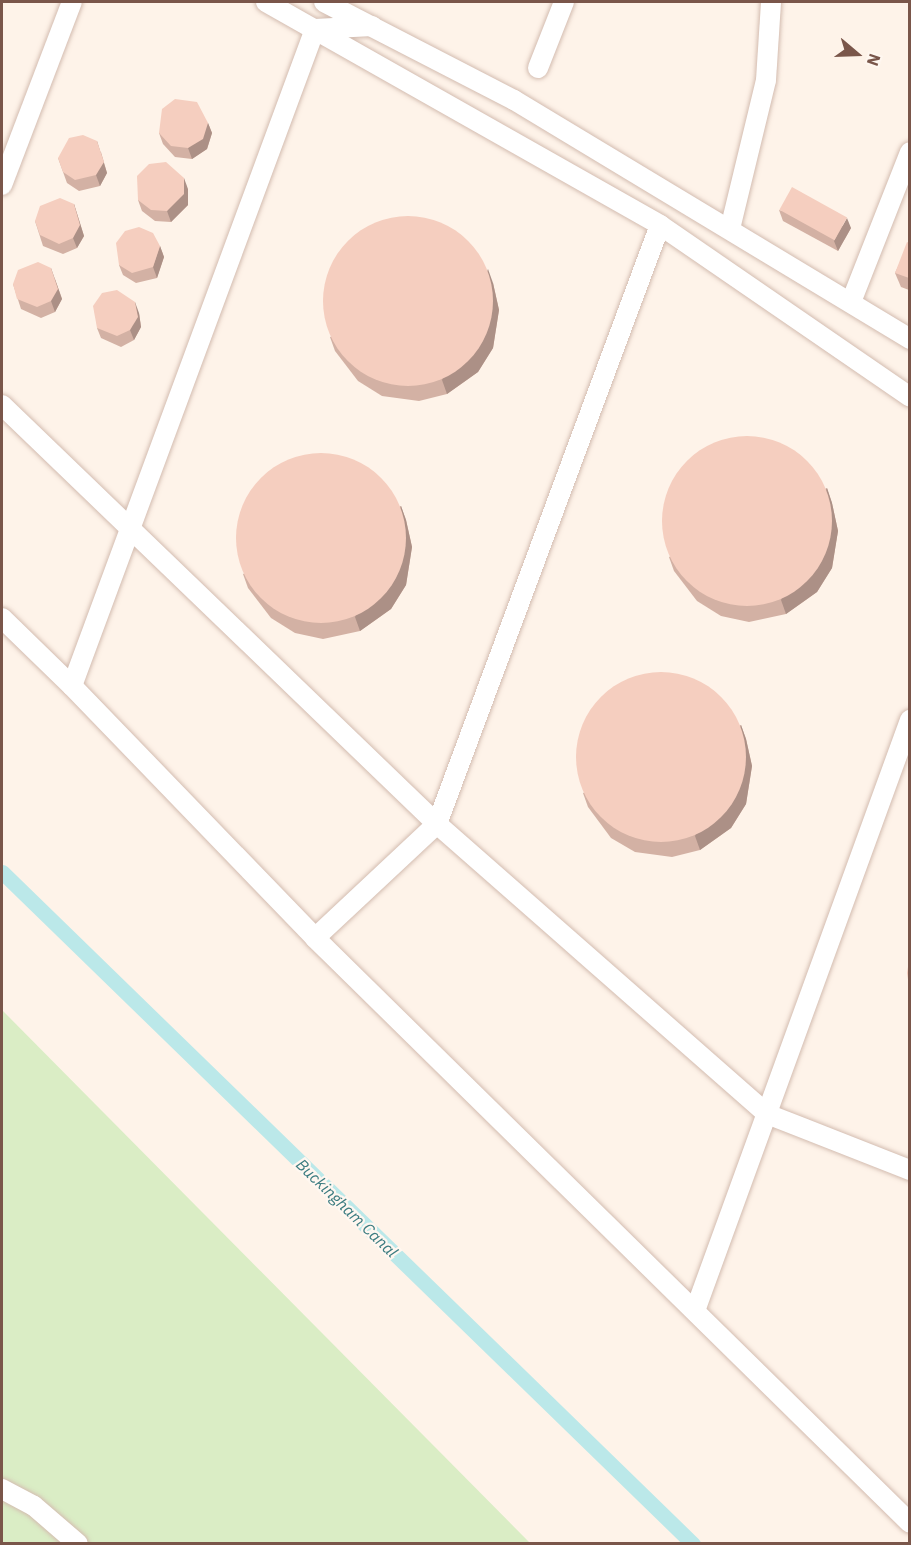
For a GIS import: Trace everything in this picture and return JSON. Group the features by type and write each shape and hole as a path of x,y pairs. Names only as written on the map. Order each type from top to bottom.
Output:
{"lane":[{"path":"2,185 72,2"},
{"path":"267,2 660,225 909,397"},
{"path":"324,2 514,100 909,339"},
{"path":"538,68 564,2"},
{"path":"730,229 761,107 771,2"},
{"path":"315,29 372,26"},
{"path":"72,686 315,29"},
{"path":"850,303 909,152"},
{"path":"315,939 437,824 660,225"},
{"path":"2,405 437,824 767,1114 909,1170"},
{"path":"2,618 72,686 315,939 696,1308 909,1523"},
{"path":"696,1308 909,720"},
{"path":"2,1490 34,1506 78,1544"}],"green space":[{"path":"2,1010 530,1543 2,1543"}],"building":[{"path":"175,99 197,102 208,123 203,139 188,148 171,146 159,133 162,109"},
{"path":"83,135 97,141 104,162 96,175 75,180 63,172 58,158 69,138"},
{"path":"166,162 184,178 184,194 167,211 151,210 138,200 137,176 149,164"},
{"path":"792,187 847,218 834,240 779,210"},
{"path":"60,198 74,204 80,225 73,238 59,244 40,235 35,221 40,206"},
{"path":"408,216 425,217 441,222 468,241 487,268 492,284 492,318 487,334 468,361 441,380 425,385 408,386 391,385 375,380 348,361 329,334 324,318 323,301 324,284 329,268 348,241 375,222 391,217"},
{"path":"139,227 153,233 160,246 153,267 132,273 119,265 116,243 125,231"},
{"path":"907,242 909,243 909,278 895,273"},
{"path":"38,262 51,268 58,289 51,301 37,307 17,299 13,284 18,270"},
{"path":"117,290 135,302 138,317 130,330 117,336 97,328 93,306 102,293"},
{"path":"747,436 764,437 780,442 807,461 826,488 831,504 831,538 826,554 807,581 780,600 764,605 747,606 730,605 714,600 687,581 668,554 663,538 662,521 663,504 668,488 687,461 714,442 730,437"},
{"path":"321,453 338,454 354,459 381,478 400,505 405,521 405,555 400,571 381,598 354,617 338,622 321,623 304,622 288,617 261,598 242,571 237,555 236,538 237,521 242,505 261,478 288,459 304,454"},
{"path":"661,672 678,673 694,678 721,697 740,724 745,740 745,774 740,790 721,817 694,836 678,841 661,842 644,841 628,836 601,817 582,790 577,774 576,757 577,740 582,724 601,697 628,678 644,673"},
{"path":"909,961 909,986 907,973"}],"waterway":[{"name":"Buckingham Canal","path":"2,872 693,1544"}]}
